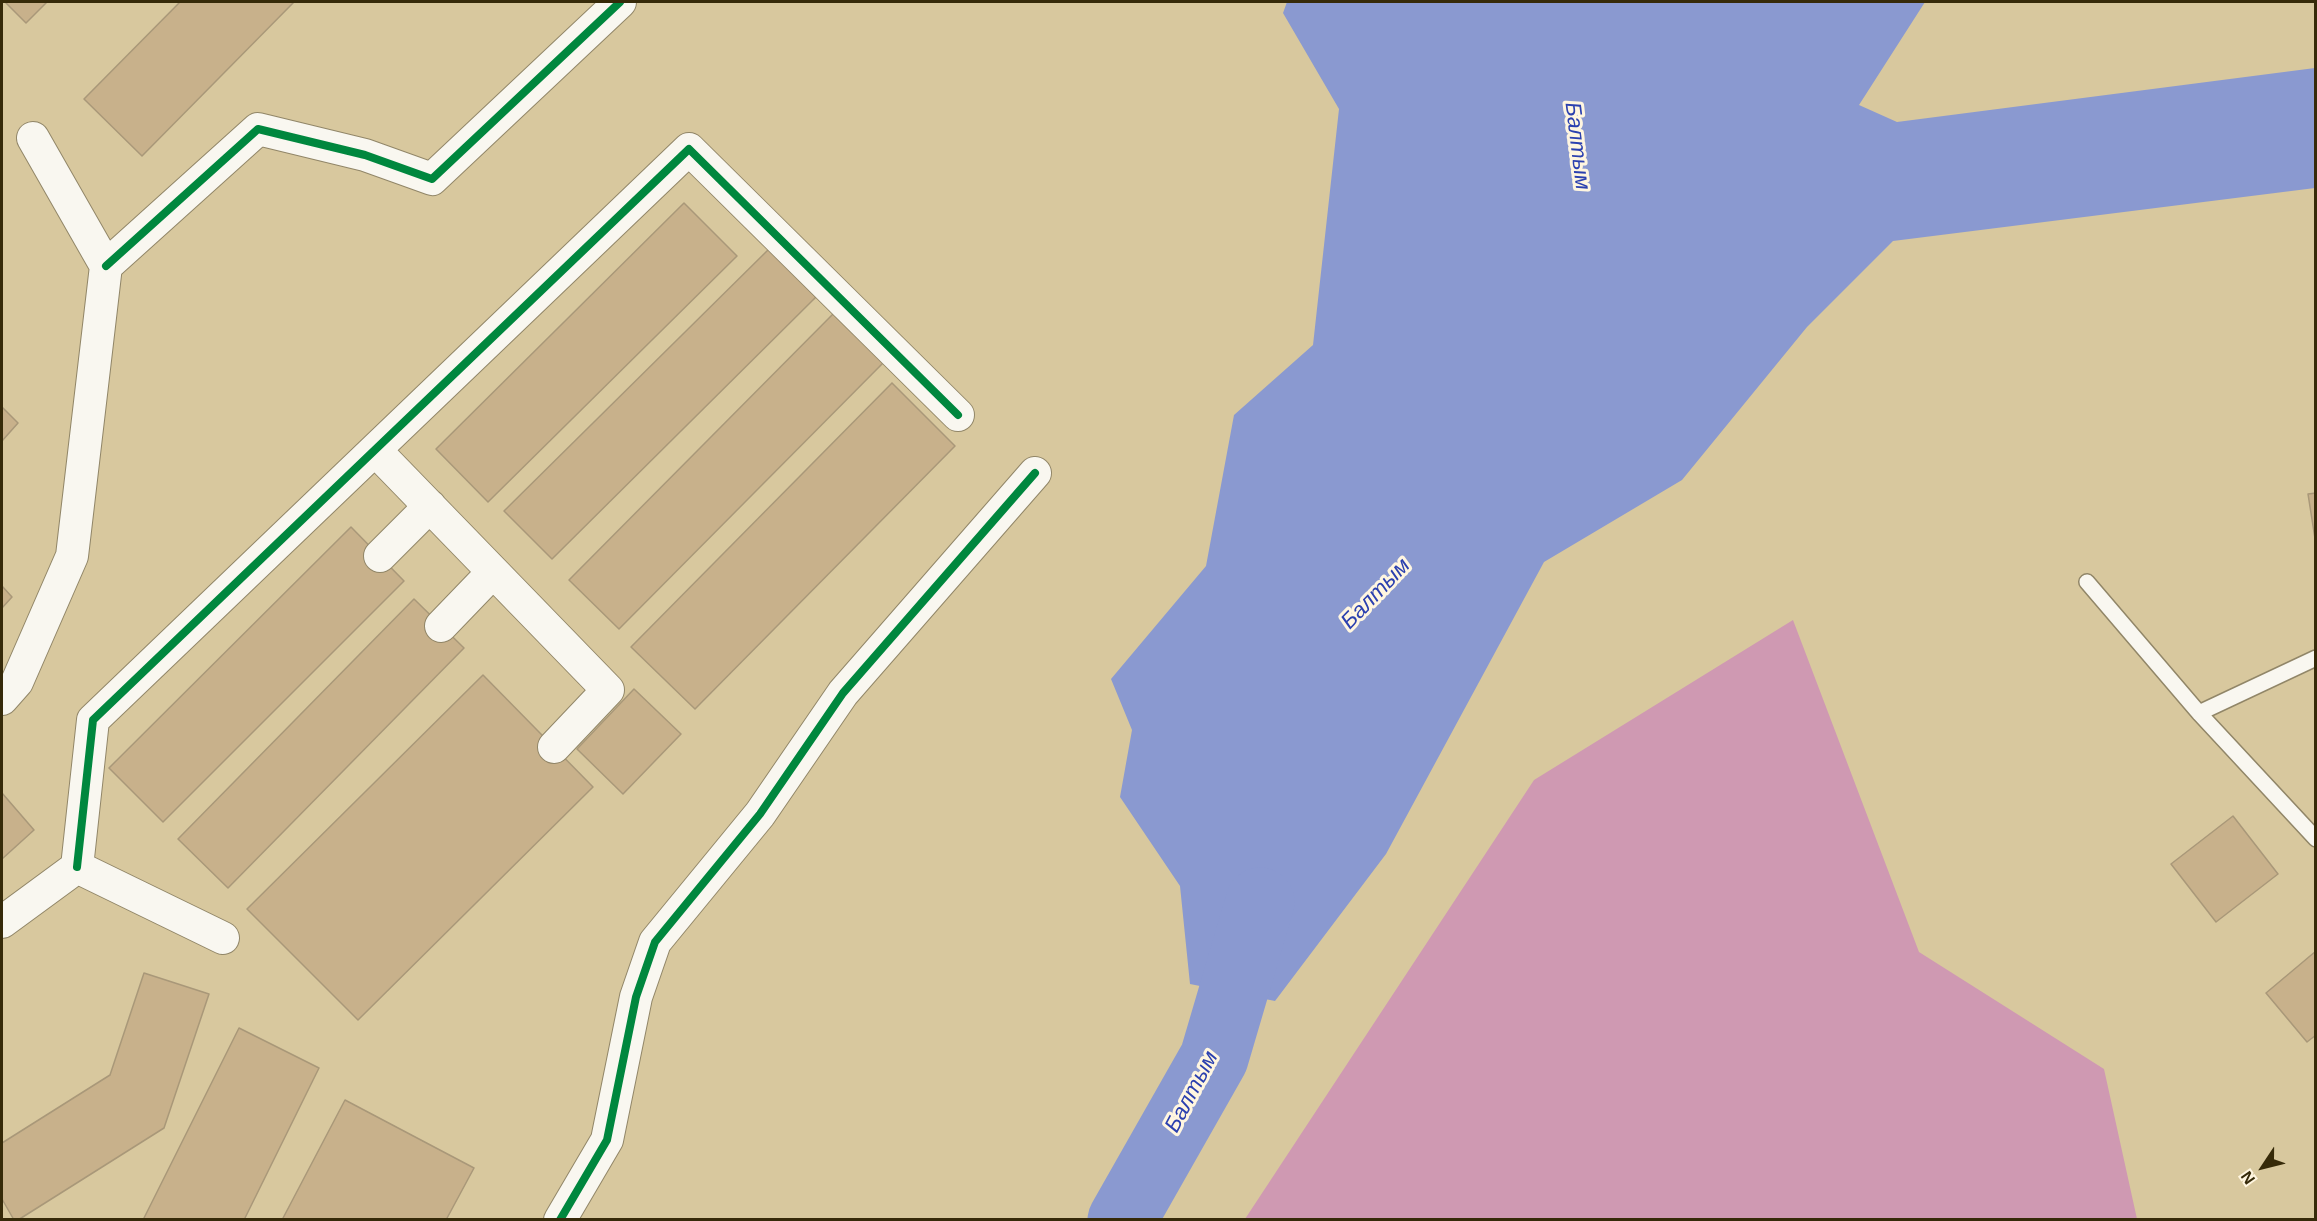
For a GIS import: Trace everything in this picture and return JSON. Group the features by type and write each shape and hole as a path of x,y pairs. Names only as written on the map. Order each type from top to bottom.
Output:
{"street":[{"path":"106,266 258,129 365,155 432,179 620,2"},
{"path":"2,699 16,682 72,555 106,266 33,138"},
{"path":"2,922 77,867 93,720 689,149 958,415"},
{"path":"375,450 608,690 554,747"},
{"path":"560,1220 607,1140 636,997 655,942 760,814 843,693 1035,473"},
{"path":"380,556 430,506"},
{"path":"441,626 493,572"},
{"path":"77,867 222,938"}],"lane":[{"path":"2087,582 2199,713 2316,839"},
{"path":"2199,713 2316,657"}],"shaded area":[{"path":"1793,620 1919,952 2104,1069 2137,1219 1245,1219 1534,780"}],"water":[{"path":"1287,2 1925,2 1859,105 1897,122 2315,68 2315,188 1893,241 1807,327 1682,480 1544,562 1386,854 1275,1001 1190,984 1180,886 1120,797 1132,730 1111,679 1206,566 1234,415 1313,345 1339,109 1283,13"}],"building":[{"path":"5,2 47,2 26,23"},
{"path":"180,2 294,2 142,156 84,99"},
{"path":"684,203 737,256 488,502 436,449"},
{"path":"770,248 817,296 552,559 504,511"},
{"path":"834,313 884,362 619,629 569,580"},
{"path":"892,383 955,446 695,709 631,647"},
{"path":"2,407 18,423 2,441"},
{"path":"2316,493 2316,545 2308,494"},
{"path":"351,527 404,581 163,822 109,768"},
{"path":"2,586 12,597 2,608"},
{"path":"414,599 464,648 228,888 178,839"},
{"path":"483,675 593,787 358,1020 247,909"},
{"path":"634,689 681,734 623,794 577,749"},
{"path":"2,793 34,830 2,859"},
{"path":"2233,816 2278,874 2216,922 2171,864"},
{"path":"2316,951 2316,1035 2307,1042 2266,993"},
{"path":"144,973 209,994 164,1128 18,1220 14,1220 2,1199 2,1143 110,1075"},
{"path":"239,1028 319,1068 244,1220 143,1220"},
{"path":"345,1100 474,1168 446,1220 282,1220"}],"waterway":[{"name":"Балтым","path":"1122,1220 1214,1058 1260,902"}],"cycle path":[{"path":"106,266 258,129 365,155 432,179 620,2"},
{"path":"77,867 93,720 689,149 958,415"},
{"path":"560,1220 607,1140 636,997 655,942 760,814 843,693 1035,473"}]}
